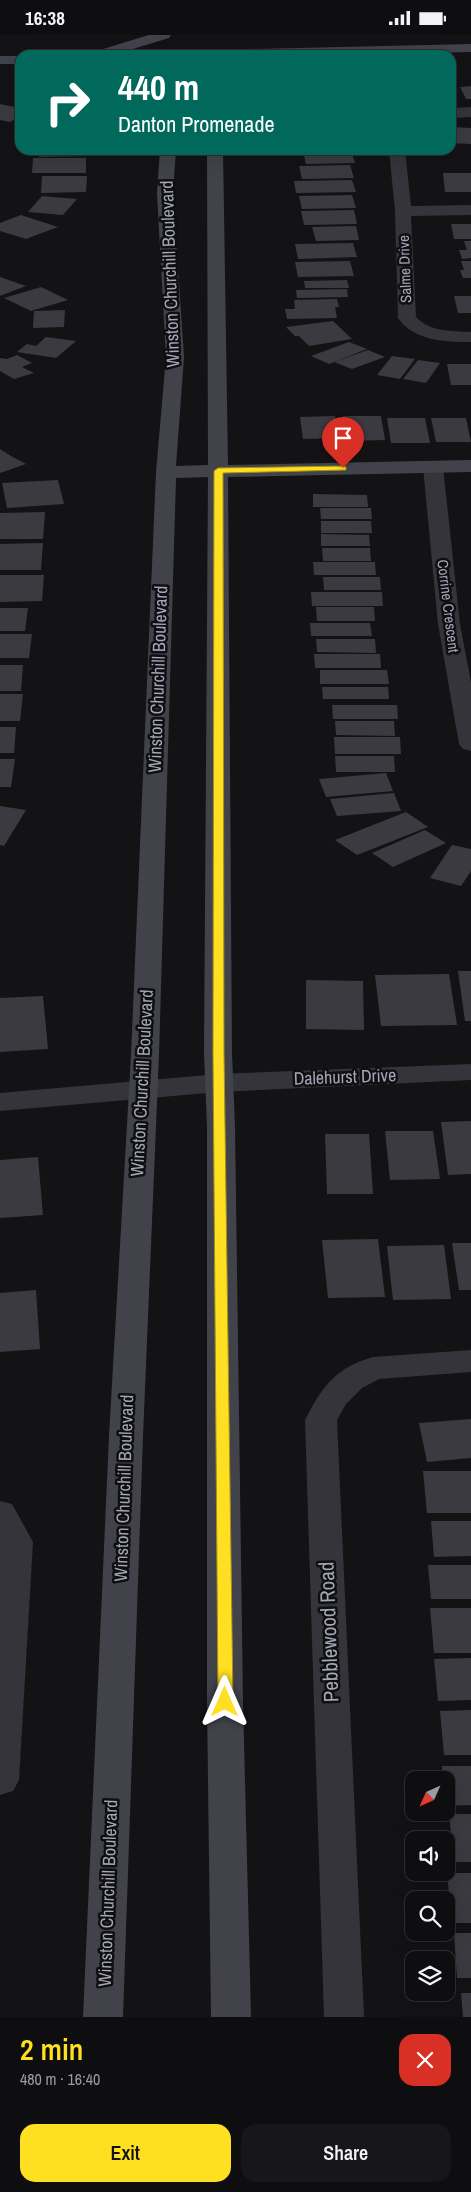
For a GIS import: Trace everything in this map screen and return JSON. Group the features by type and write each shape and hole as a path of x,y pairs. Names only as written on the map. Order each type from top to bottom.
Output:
{"main road":[{"path":"114,50 164,35"},
{"path":"174,50 176,35"},
{"path":"242,40 281,50"},
{"path":"380,50 471,48"},
{"path":"0,61 15,60"},
{"path":"0,73 15,72"},
{"name":"Winston Churchill Boulevard","path":"103,2017 126,1436 143,1090 166,472 175,357 165,193 168,155"},
{"path":"215,155 218,471 219,1083 225,1702 231,2017"},
{"path":"166,472 471,466"}],"street":[{"path":"456,113 471,112"},
{"name":"Salme Drive","path":"397,155 403,211 407,318 413,326 425,332 471,337"},
{"path":"403,211 471,210"},
{"name":"Corrine Crescent","path":"433,467 460,624 471,744"},
{"name":"Dalehurst Drive","path":"0,1101 219,1083 471,1072"},
{"name":"Pebblewood Road","path":"344,2017 321,1420 333,1397 351,1380 373,1368 471,1361"},
{"path":"0,1513 16,1542 0,1780"}],"building":[{"path":"471,86 471,99 466,99 460,87"},
{"path":"0,104 15,107 15,119 10,122 0,120"},
{"path":"456,127 471,128 471,144 456,143"},
{"path":"39,155 87,155 87,156 39,157"},
{"path":"304,155 352,155 355,163 306,164"},
{"path":"33,158 86,158 86,173 32,173"},
{"path":"350,165 354,178 302,179 299,166"},
{"path":"443,173 471,173 471,192 445,192"},
{"path":"42,176 87,176 86,192 41,193"},
{"path":"352,180 356,192 296,193 294,181"},
{"path":"352,195 356,208 302,209 299,196"},
{"path":"42,196 77,199 63,215 28,212"},
{"path":"354,210 357,224 304,225 301,211"},
{"path":"21,215 58,227 26,239 0,231 0,223"},
{"path":"451,224 471,224 471,239 454,239"},
{"path":"356,226 359,240 316,241 312,227"},
{"path":"464,241 471,241 471,258 462,259 459,250 467,250"},
{"path":"353,243 357,257 298,259 295,244"},
{"path":"350,261 354,276 298,277 295,262"},
{"path":"461,261 471,261 471,278 463,278 460,270 464,270"},
{"path":"0,277 26,286 0,296"},
{"path":"347,280 349,288 305,288 304,281"},
{"path":"41,287 68,300 31,311 4,298"},
{"path":"347,289 348,297 297,298 296,290"},
{"path":"454,296 471,296 471,313 458,313"},
{"path":"337,299 339,307 335,307 337,318 287,319 285,309 295,309 294,300"},
{"path":"65,310 64,327 33,328 34,311"},
{"path":"333,321 352,339 309,346 286,327"},
{"path":"46,337 76,341 56,358 17,352 27,344 36,346"},
{"path":"349,342 367,349 329,364 311,356"},
{"path":"368,350 385,357 352,369 334,362"},
{"path":"17,355 32,363 22,367 34,373 14,379 0,371 0,358 7,359"},
{"path":"392,356 415,359 400,379 377,375"},
{"path":"418,360 440,363 426,383 403,379"},
{"path":"447,364 471,364 471,385 451,385"},
{"path":"335,416 339,438 303,439 300,417"},
{"path":"343,416 381,416 385,440 347,441"},
{"path":"387,418 425,418 430,443 391,443"},
{"path":"431,418 466,418 471,442 436,442"},
{"path":"0,449 11,456 26,464 0,473"},
{"path":"58,480 64,504 7,508 2,483"},
{"path":"313,494 367,495 368,507 313,507"},
{"path":"320,508 371,508 372,519 321,519"},
{"path":"45,512 43,539 0,539 0,513"},
{"path":"321,521 371,521 372,533 321,533"},
{"path":"321,534 369,535 370,546 321,546"},
{"path":"43,543 41,570 0,570 0,544"},
{"path":"322,548 370,548 371,561 323,561"},
{"path":"313,562 375,562 376,575 314,575"},
{"path":"0,575 44,575 42,601 0,602"},
{"path":"323,577 380,577 381,590 324,590"},
{"path":"311,592 382,592 383,606 312,606"},
{"path":"316,607 374,607 375,621 317,621"},
{"path":"0,608 28,608 25,631 0,631"},
{"path":"310,623 370,623 372,636 311,636"},
{"path":"0,634 32,634 29,658 0,658"},
{"path":"316,639 375,639 376,653 317,652"},
{"path":"314,654 380,654 381,668 315,668"},
{"path":"0,665 23,665 21,691 0,691"},
{"path":"320,670 387,670 389,684 320,684"},
{"path":"322,687 388,687 389,699 323,699"},
{"path":"0,694 23,694 20,721 0,721"},
{"path":"332,705 397,705 398,719 333,719"},
{"path":"335,721 394,721 395,736 336,735"},
{"path":"0,727 16,727 14,753 0,753"},
{"path":"334,737 400,737 401,754 335,754"},
{"path":"335,756 394,756 395,772 336,772"},
{"path":"0,759 15,759 11,787 0,787"},
{"path":"386,773 393,791 326,797 319,779"},
{"path":"394,793 401,811 337,816 330,799"},
{"path":"0,806 26,810 4,846 0,845"},
{"path":"406,812 428,827 357,855 335,840"},
{"path":"425,830 446,843 393,867 372,853"},
{"path":"452,845 471,849 471,871 461,886 430,878"},
{"path":"458,971 471,971 471,1021 465,1021"},
{"path":"449,974 457,1025 381,1026 375,975"},
{"path":"306,980 363,981 364,1030 306,1029"},
{"path":"43,996 48,1049 0,1052 0,998"},
{"path":"471,1121 471,1174 448,1175 441,1122"},
{"path":"385,1131 433,1131 440,1179 390,1180"},
{"path":"325,1134 369,1134 373,1194 327,1194"},
{"path":"38,1157 43,1215 0,1218 0,1160"},
{"path":"378,1239 385,1297 328,1298 322,1240"},
{"path":"452,1243 471,1243 471,1290 459,1290"},
{"path":"444,1245 451,1299 393,1300 387,1246"},
{"path":"36,1290 40,1349 0,1352 0,1293"},
{"path":"471,1419 471,1458 427,1462 419,1423"},
{"path":"423,1471 471,1471 471,1513 427,1513"},
{"path":"431,1521 471,1521 471,1556 434,1557"},
{"path":"428,1565 471,1565 471,1599 431,1599"},
{"path":"430,1608 471,1608 471,1653 434,1653"},
{"path":"471,1658 471,1700 438,1701 434,1659"},
{"path":"471,1710 471,1755 444,1755 440,1711"},
{"path":"442,1766 471,1766 471,1805 455,1806 455,1771 442,1771"},
{"path":"455,1814 471,1814 471,1862 455,1862 455,1831 451,1831 450,1821 455,1821"},
{"path":"455,1873 471,1873 471,1923 455,1923 455,1891 449,1891 448,1881 455,1881"},
{"path":"455,1933 471,1933 471,1978 457,1978"},
{"path":"461,1993 471,1993 471,2017 463,2017"}],"route":[{"path":"225,1702 221,1147 218,1053 218,471 343,468"}]}
